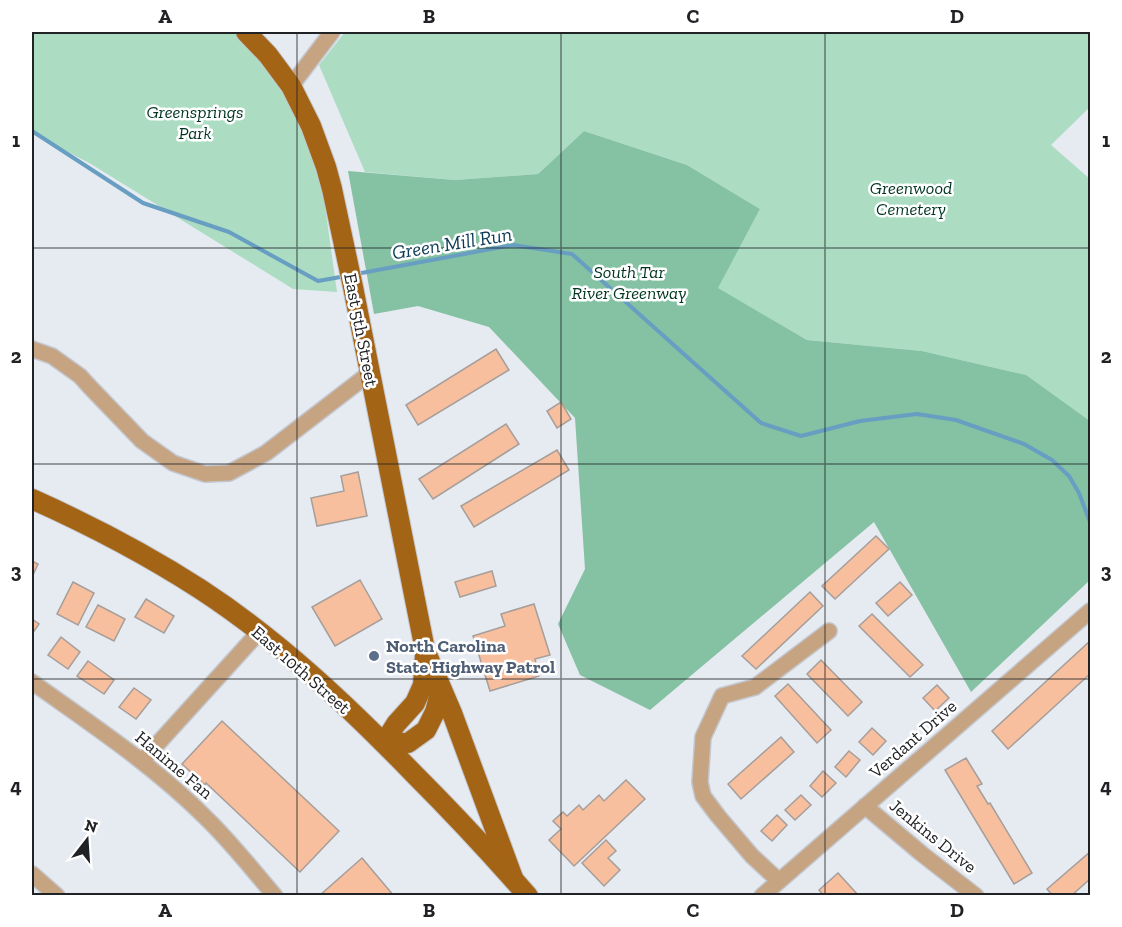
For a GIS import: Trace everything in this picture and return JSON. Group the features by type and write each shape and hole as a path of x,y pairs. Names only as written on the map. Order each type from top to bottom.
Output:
{"main road":[{"name":"East 5th Street","path":"246,32 268,55 291,86 311,126 326,167 348,261 425,650 513,878"},
{"name":"East 10th Street","path":"32,499 71,516 142,554 201,590 259,632 327,689 384,743 480,842 528,896"},
{"name":"East 5th Street","path":"384,743 396,724 415,703 423,685 425,650"},
{"path":"384,743 408,743 426,730 435,712 441,689"}],"street":[{"path":"291,86 332,32"},
{"path":"32,349 52,356 80,376 88,387 142,441 173,463 205,474 229,473 266,453 370,373"},
{"name":"Verdant Drive","path":"762,896 1090,611"},
{"path":"778,881 738,840 703,796 700,782 703,737 722,696 755,687 829,631"},
{"path":"142,761 259,632"},
{"name":"Hanime Fan","path":"32,682 142,761 206,817 275,896"},
{"name":"Jenkins Drive","path":"865,806 976,896"},
{"path":"32,874 57,896"}],"green space":[{"name":"Greensprings Park","path":"32,32 236,32 285,92 312,151 322,185 337,292 293,289 91,164 32,133"},
{"name":"Greenwood Cemetery","path":"345,32 1090,32 1090,107 1051,145 1090,179 1090,421 1025,375 922,351 807,340 717,288 760,209 687,165 584,131 538,174 455,180 365,172 319,65"},
{"name":"South Tar River Greenway","path":"584,131 687,165 760,209 718,288 807,340 922,351 1026,375 1090,421 1090,580 971,692 874,522 650,710 580,675 558,624 585,569 575,418 489,327 418,306 374,314 348,171 455,180 538,174"}],"building":[{"path":"496,349 509,370 418,425 406,405"},
{"path":"561,402 571,419 557,428 547,411"},
{"path":"506,424 519,444 433,499 419,479"},
{"path":"557,450 569,470 474,527 461,506"},
{"path":"358,472 367,516 317,526 311,498 344,491 341,476"},
{"path":"876,536 889,549 835,599 822,586"},
{"path":"32,561 38,564 32,577"},
{"path":"492,571 496,586 460,597 455,582"},
{"path":"360,580 382,619 335,646 312,607"},
{"path":"73,582 94,593 78,625 57,614"},
{"path":"900,582 912,595 888,616 876,603"},
{"path":"810,592 823,606 756,669 742,656"},
{"path":"146,599 174,616 164,633 135,617"},
{"path":"534,604 550,655 535,659 539,676 490,691 473,636 505,626 501,614"},
{"path":"98,605 125,619 114,641 86,627"},
{"path":"872,614 923,665 910,677 859,626"},
{"path":"32,619 39,624 32,634"},
{"path":"61,637 80,652 68,669 48,655"},
{"path":"1090,641 1090,674 1008,749 992,731"},
{"path":"821,660 862,702 848,716 807,674"},
{"path":"88,661 114,680 104,694 77,676"},
{"path":"788,684 831,730 817,743 775,696"},
{"path":"937,685 949,698 935,711 923,698"},
{"path":"134,688 151,700 136,719 119,707"},
{"path":"222,721 339,831 300,872 206,783 205,785 182,764"},
{"path":"872,728 886,741 873,755 859,742"},
{"path":"781,737 794,752 741,799 728,784"},
{"path":"849,751 860,760 846,777 835,767"},
{"path":"966,758 982,784 977,786 988,804 990,803 1032,873 1014,884 945,770"},
{"path":"823,771 836,783 822,797 810,786"},
{"path":"626,780 645,799 574,866 549,840 561,829 553,821 563,812 567,816 579,805 583,810 599,795 604,801"},
{"path":"801,795 811,805 795,820 785,810"},
{"path":"777,815 787,825 772,841 761,831"},
{"path":"606,840 616,851 608,858 620,870 604,886 582,863"},
{"path":"1090,852 1090,879 1071,896 1053,896 1047,889"},
{"path":"362,858 394,896 319,896"},
{"path":"838,873 859,896 824,896 819,890"}],"waterway":[{"name":"Green Mill Run","path":"32,131 143,203 229,232 318,281 346,276"},
{"name":"Green Mill Run","path":"356,274 513,245 572,254 761,423 801,436 860,421 917,414 956,420 1024,444 1052,460 1069,476 1079,493 1090,522"}],"place":[{"name":"North Carolina State Highway Patrol","path":"374,656"}]}
